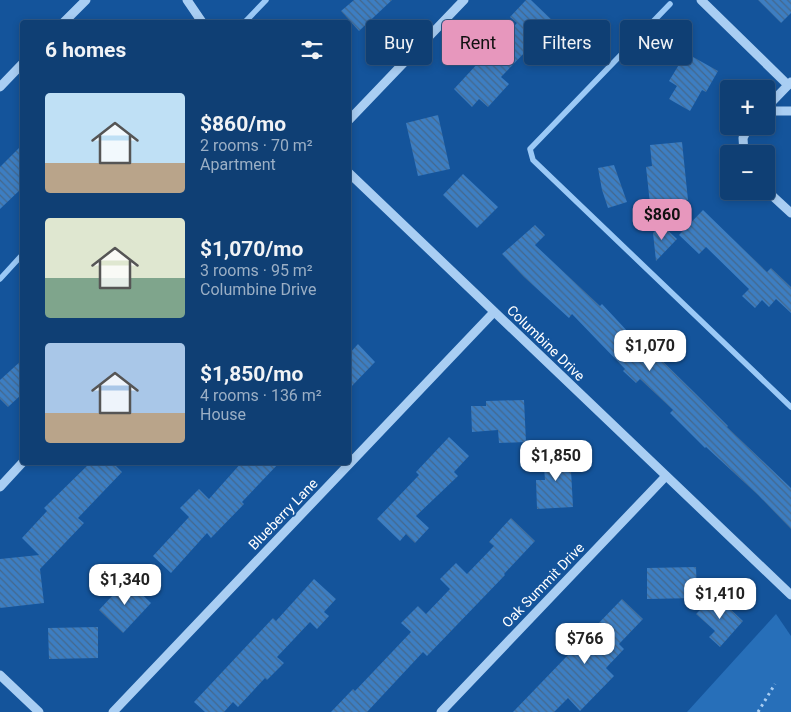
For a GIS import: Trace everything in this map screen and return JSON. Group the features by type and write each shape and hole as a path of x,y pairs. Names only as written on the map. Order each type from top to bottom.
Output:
{"street":[{"path":"66,20 86,0"},
{"path":"187,0 201,20"},
{"path":"351,118 464,0"},
{"path":"702,0 790,83 775,100"},
{"path":"0,87 20,66"},
{"path":"775,110 791,111"},
{"name":"Columbine Drive","path":"351,176 791,594"},
{"path":"775,199 791,214"},
{"name":"Blueberry Lane","path":"351,462 494,312"},
{"path":"0,487 20,465"},
{"name":"Blueberry Lane","path":"113,712 348,465"},
{"name":"Oak Summit Drive","path":"441,712 666,476"},
{"path":"0,675 39,712"}],"path":[{"path":"758,712 775,684"}],"shaded area":[{"path":"776,614 791,636 791,712 687,712"}],"building":[{"path":"354,0 392,0 371,20 366,20 366,24 359,31 341,11"},
{"path":"526,0 531,0 552,20 524,20 524,53 514,64 514,26 517,23 510,17"},
{"path":"758,0 791,0 791,13 781,23"},
{"path":"692,56 718,71 706,92 702,90 690,111 669,99 677,86 669,81 679,65 692,65"},
{"path":"476,65 513,65 501,77 509,84 488,107 479,99 472,107 454,89"},
{"path":"438,115 450,169 418,176 406,123"},
{"path":"682,142 688,200 650,204 646,167 652,166 650,145"},
{"path":"20,147 20,190 0,209 0,167"},
{"path":"614,165 627,202 608,208 598,168"},
{"path":"463,174 498,207 477,228 443,195"},
{"path":"703,210 767,272 771,268 791,287 791,313 776,299 769,307 762,300 755,308 742,296 749,289 706,247 699,254 679,235"},
{"path":"661,224 677,239 656,261 653,233"},
{"path":"535,225 545,235 535,245 600,306 602,304 644,349 647,346 727,427 791,488 791,529 758,495 705,448 670,413 673,410 640,379 636,383 572,314 569,318 502,254"},
{"path":"358,344 375,362 351,387 351,352"},
{"path":"20,362 20,396 8,407 0,399 0,380"},
{"path":"524,400 526,442 499,443 498,430 472,432 471,406 486,406 486,401"},
{"path":"449,437 469,456 454,472 458,476 416,516 429,528 415,543 406,534 400,541 377,519 419,475 416,472"},
{"path":"570,452 573,507 537,509 536,480 545,480 543,454"},
{"path":"88,465 115,465 122,472 78,518 84,523 40,569 44,603 0,608 0,559 39,555 22,538 47,511 44,508"},
{"path":"239,465 277,465 242,502 244,504 211,538 207,533 171,573 153,556 189,517 180,508 199,489 209,499"},
{"path":"511,518 535,541 505,575 427,656 423,652 367,712 331,712 353,689 355,691 411,632 401,623 418,606 426,614 450,589 440,579 456,563 467,574 494,546 489,542"},
{"path":"696,567 697,598 647,599 647,568"},
{"path":"314,579 336,599 324,612 329,616 317,629 310,622 277,657 284,663 267,680 265,678 238,707 233,702 224,712 205,712 194,702 273,618 276,621"},
{"path":"127,580 151,603 123,633 99,610"},
{"path":"715,595 743,621 720,647 709,637 715,631 696,614"},
{"path":"622,599 643,619 619,644 624,649 606,668 614,676 580,711 568,698 554,712 513,712"},
{"path":"98,627 98,658 49,659 48,628"}],"waterway":[{"path":"247,20 266,0"},
{"path":"670,4 530,149 533,160 791,407"},
{"path":"0,279 20,257"}]}
